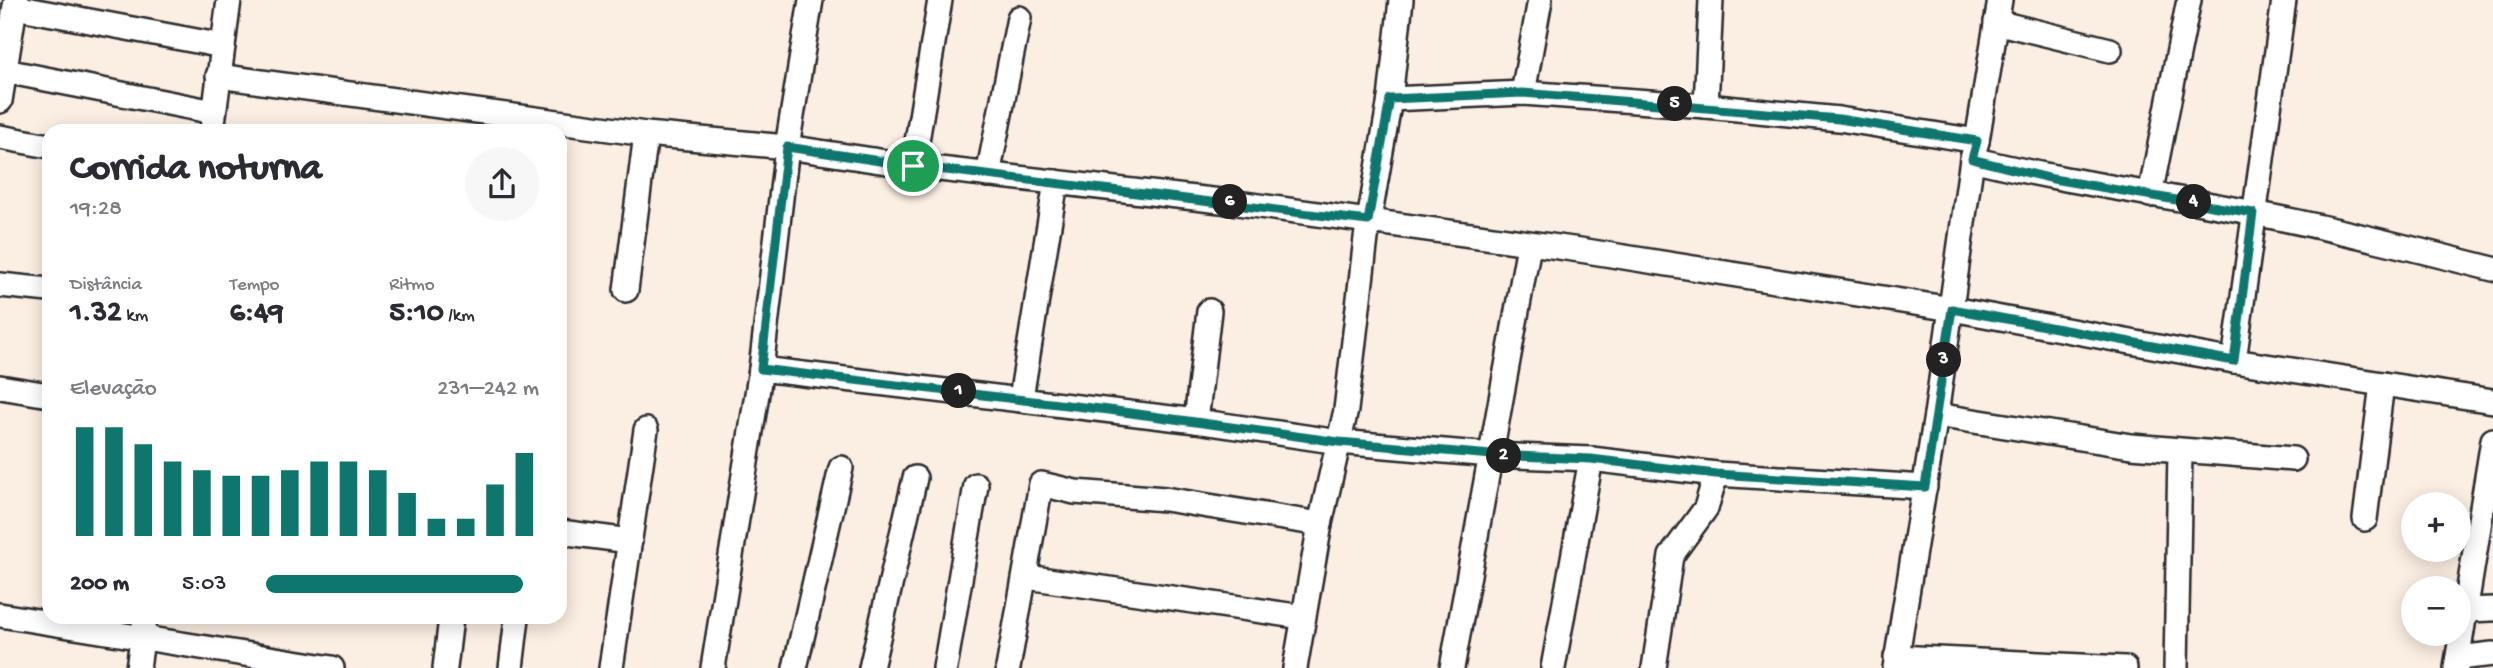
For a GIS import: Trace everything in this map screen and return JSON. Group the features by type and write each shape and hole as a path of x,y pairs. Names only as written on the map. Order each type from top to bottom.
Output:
{"street":[{"path":"5,71 213,122 229,0"},
{"path":"713,668 761,369 787,147 811,0"},
{"path":"913,166 940,0"},
{"path":"1295,668 1320,524 1346,410 1368,221 1390,99 1401,0"},
{"path":"1523,93 1540,0"},
{"path":"1706,106 1711,0"},
{"path":"2150,195 2189,0"},
{"path":"2234,361 2253,213 2268,131 2284,0"},
{"path":"0,101 15,4 223,46"},
{"path":"2110,50 1998,11 1896,662 2125,668"},
{"path":"988,174 1019,18"},
{"path":"218,76 529,124"},
{"path":"1390,99 1523,93 1839,119 1975,150 2053,179 2253,213 2362,236 2493,269"},
{"path":"567,128 787,147 913,166 1368,221 1580,250 1952,309 2234,361 2493,401"},
{"path":"626,290 646,134"},
{"path":"0,137 42,145"},
{"path":"1021,398 1056,182"},
{"path":"1452,668 1529,245"},
{"path":"0,285 42,289"},
{"path":"1196,421 1209,311"},
{"path":"761,369 1021,398 1339,442 1492,455 1591,459 1716,474 1925,487"},
{"path":"2365,519 2382,384"},
{"path":"0,387 42,394"},
{"path":"1936,415 2179,452 2292,459"},
{"path":"611,668 646,430"},
{"path":"2470,576 2493,440"},
{"path":"2176,668 2179,452"},
{"path":"1553,668 1591,459"},
{"path":"795,668 841,468"},
{"path":"1654,668 1671,556 1706,508 1716,474"},
{"path":"872,668 915,478"},
{"path":"1008,668 1027,577 1037,491 1045,483 1075,492 1165,499 1320,524"},
{"path":"945,668 976,485"},
{"path":"567,533 630,541"},
{"path":"1027,577 1303,617"},
{"path":"2471,610 2493,609"},
{"path":"0,615 42,619"},
{"path":"92,624 143,629 244,662 332,668"},
{"path":"446,668 450,624"},
{"path":"511,668 516,624"},
{"path":"138,668 143,629"},
{"path":"2457,663 2493,654"}],"route":[{"path":"1523,93 1839,119 1977,141 1972,159 2053,179 2253,213 2234,361 1952,309 1925,487 1716,474 1591,459 1492,455 1339,442 1021,398 761,369 787,147 913,166 1230,202 1368,221 1390,99 1523,93"}]}
